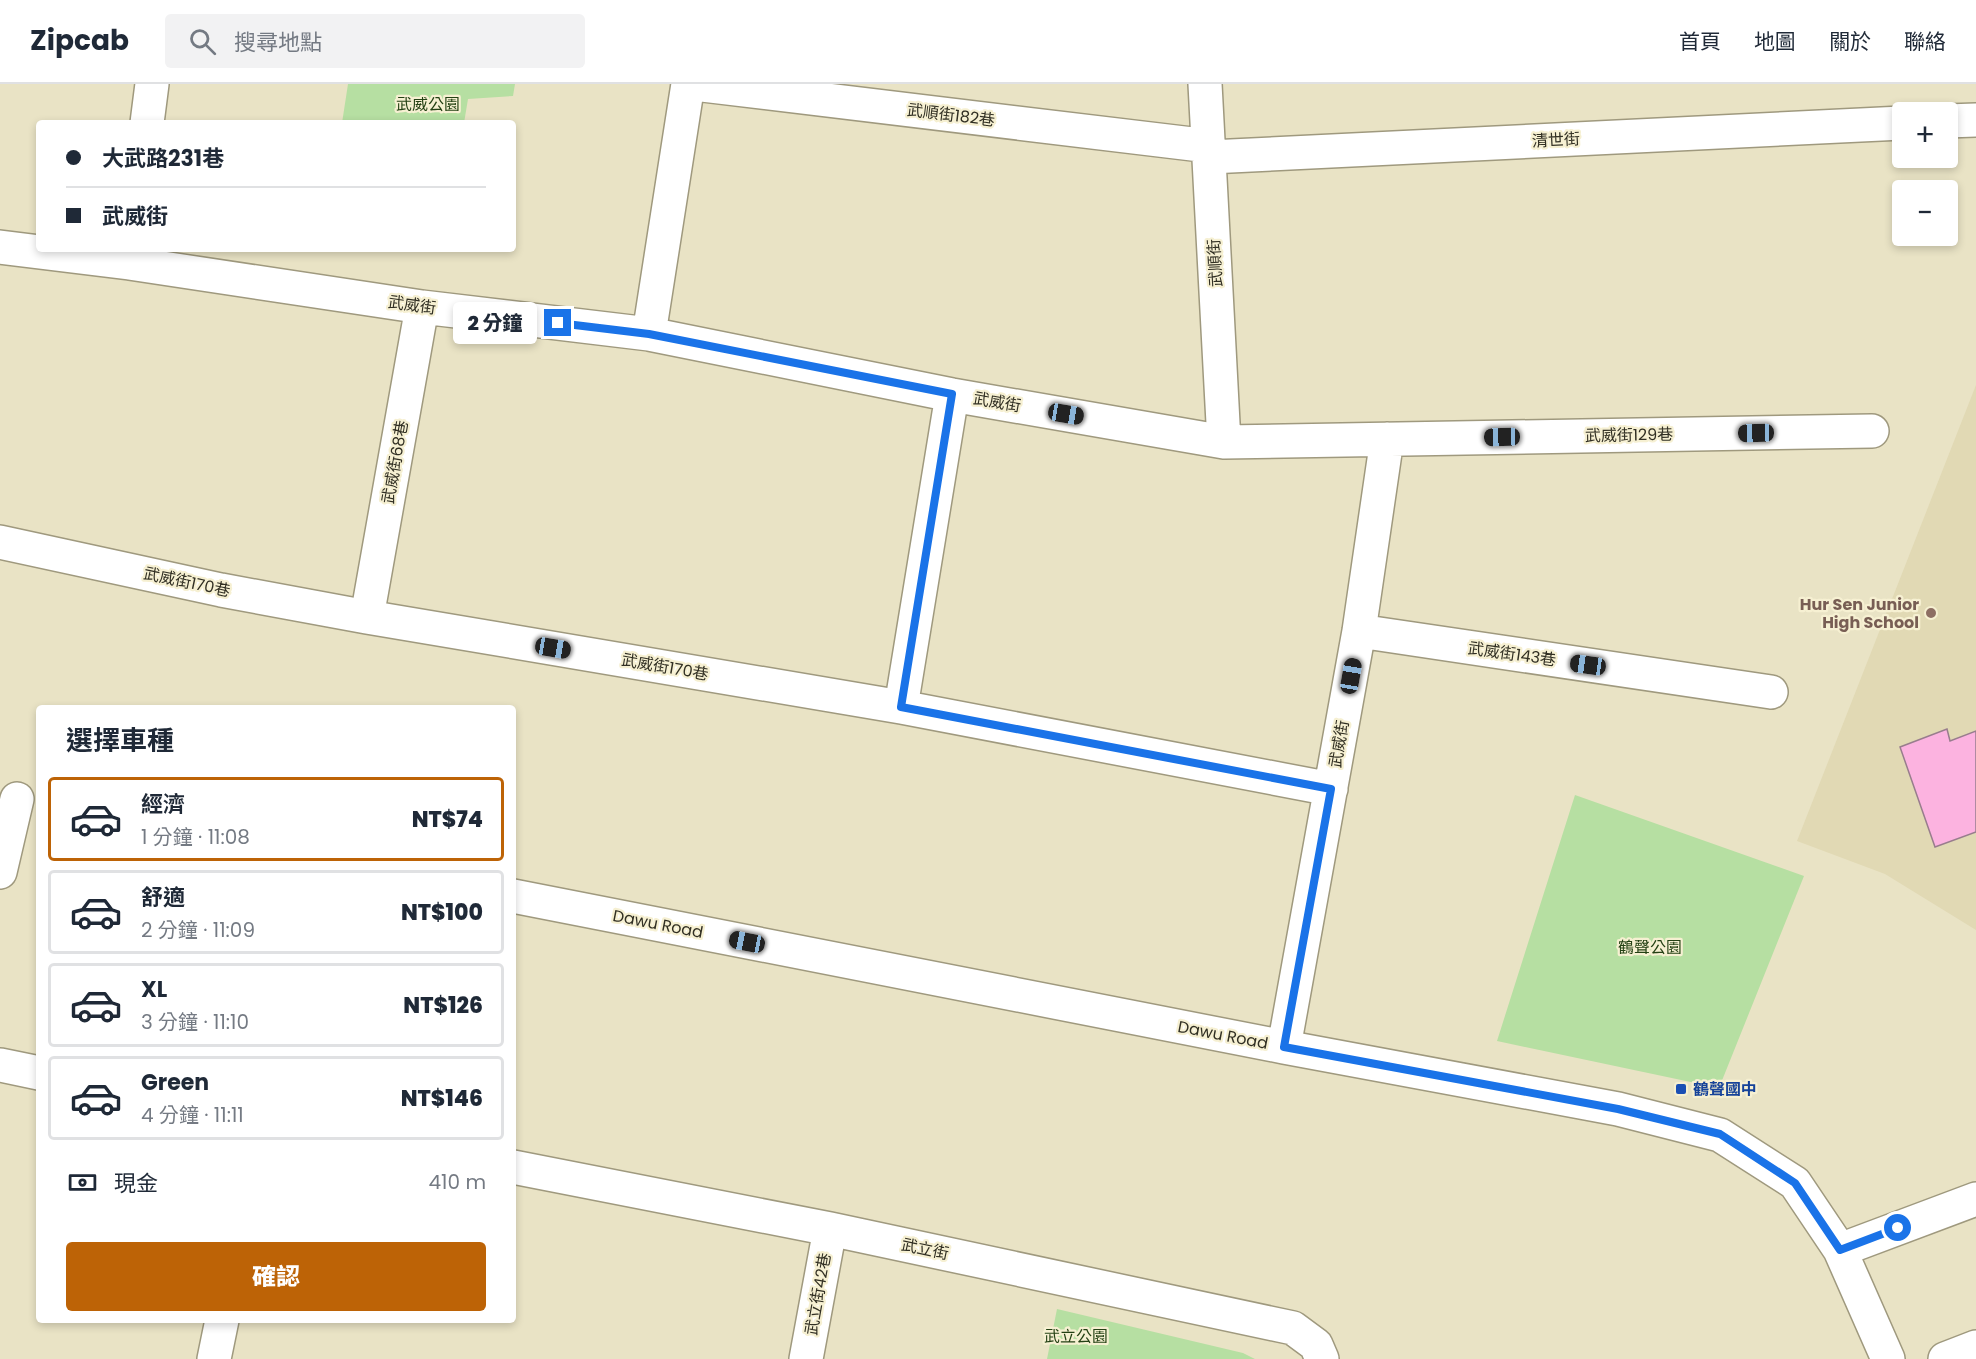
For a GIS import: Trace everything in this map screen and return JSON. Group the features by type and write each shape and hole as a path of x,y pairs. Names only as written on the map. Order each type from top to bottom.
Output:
{"street":[{"path":"147,120 152,84"},
{"path":"649,334 688,84"},
{"name":"武順街182巷","path":"694,84 1209,152"},
{"name":"武順街","path":"1205,84 1224,442"},
{"path":"1958,121 1976,120"},
{"name":"清世街","path":"1209,152 1892,123"},
{"name":"武威街","path":"0,247 36,249"},
{"name":"武威街","path":"72,252 130,256 422,307 649,334 952,394 1224,442 1387,439 1359,631 1284,1047"},
{"name":"武威街68巷","path":"368,617 422,307"},
{"path":"901,707 952,394"},
{"name":"武威街129巷","path":"1387,439 1872,431"},
{"name":"武威街170巷","path":"0,542 221,590 901,707 1331,789"},
{"name":"武威街143巷","path":"1359,631 1771,692"},
{"path":"0,872 19,799"},
{"name":"Dawu Road","path":"516,897 1284,1047 1618,1109 1720,1134 1795,1183 1840,1250 1888,1359"},
{"path":"0,1065 36,1072"},
{"name":"武立街","path":"516,1168 830,1229 1293,1328 1316,1345 1322,1359"},
{"path":"1840,1250 1976,1199"},
{"name":"武立街42巷","path":"806,1359 830,1229"},
{"path":"214,1359 221,1323"},
{"path":"1945,1359 1976,1347"}],"shaded area":[{"name":"Hur Sen Junior High School","path":"1976,385 1976,930 1885,874 1797,841"}],"green space":[{"name":"武威公園","path":"348,84 515,84 513,96 468,99 464,120 342,120"},
{"name":"鶴聲公園","path":"1575,795 1804,876 1719,1088 1497,1041"},
{"name":"武立公園","path":"1057,1309 1243,1353 1255,1359 1047,1359"}],"building":[{"path":"1947,729 1950,741 1976,731 1976,832 1935,847 1900,747"}],"place":[{"name":"Hur Sen Junior High School","path":"1931,613"},
{"name":"鶴聲國中","path":"1681,1089"}],"route":[{"path":"558,323 649,334 952,394 901,707 1331,789 1284,1047 1618,1109 1720,1134 1795,1183 1840,1250 1898,1228"}]}
